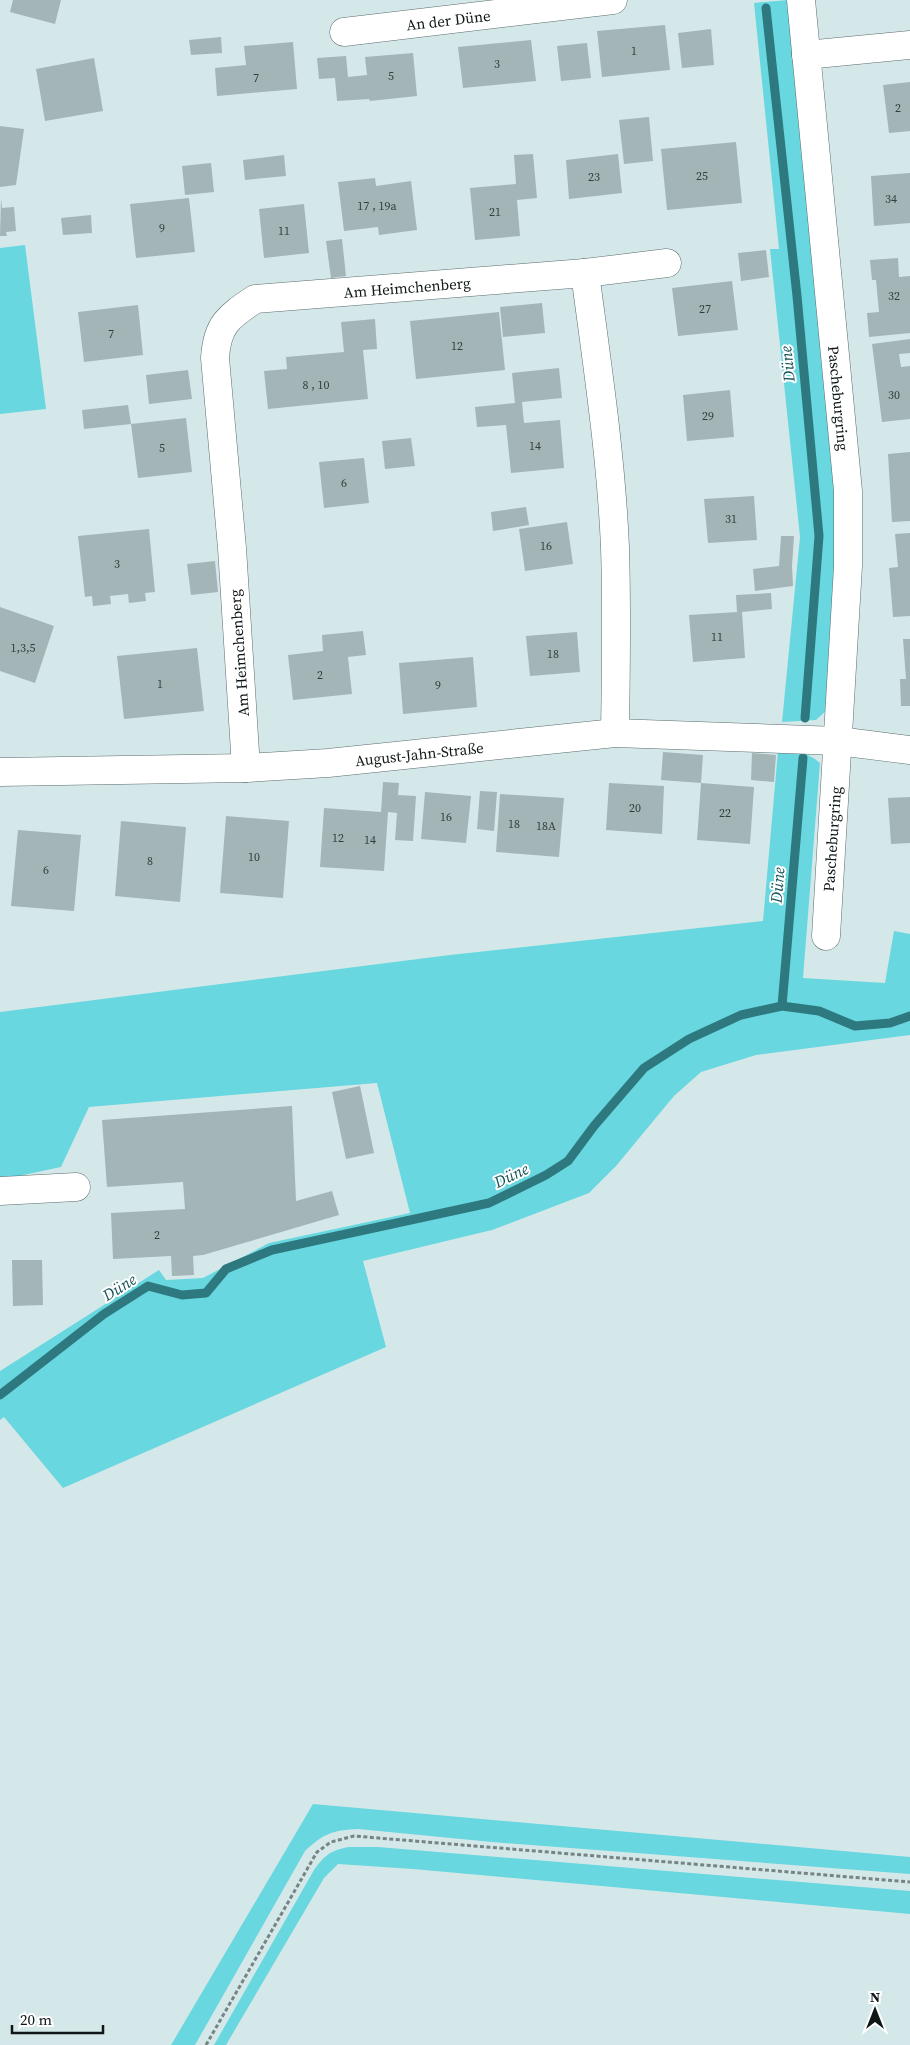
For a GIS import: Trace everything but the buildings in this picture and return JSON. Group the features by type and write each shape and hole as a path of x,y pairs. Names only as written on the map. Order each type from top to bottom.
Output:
{"street":[{"name":"An der Düne","path":"344,32 613,0"},
{"name":"Pascheburgring","path":"800,0 848,492 848,566 826,936"},
{"path":"806,55 910,45"},
{"name":"Am Heimchenberg","path":"246,768 232,548 216,358 216,342 224,322 255,299 586,273 667,263"},
{"path":"586,273 613,509 616,597 615,733"},
{"name":"August-Jahn-Straße","path":"0,772 246,768 328,763 615,733 838,741"},
{"path":"838,741 910,750"},
{"path":"0,1191 76,1187"}],"path":[{"path":"206,2045 317,1852 331,1842 354,1836 910,1882"}],"shaded area":[{"path":"788,0 838,523 828,709 816,720 782,722 800,537 770,249 779,249 754,3"},
{"path":"25,245 46,409 0,414 0,248"},
{"path":"778,751 805,754 820,763 803,978 885,983 894,931 910,934 910,1035 756,1055 701,1072 674,1096 616,1166 589,1193 492,1230 363,1261 386,1347 63,1488 4,1417 0,1420 0,1371 159,1270 166,1280 203,1278 269,1243 410,1213 377,1083 89,1107 61,1167 0,1180 0,1012 450,955 763,921"},
{"path":"313,1804 910,1857 910,1874 492,1842 358,1829 342,1830 323,1837 305,1851 195,2045 171,2045"},
{"path":"349,1847 378,1847 910,1891 910,1914 413,1869 338,1864 324,1878 226,2045 214,2045 314,1870 329,1854"}],"waterway":[{"name":"Düne","path":"766,8 797,296 819,536 805,718"},
{"name":"Düne","path":"782,1006 803,758"},
{"name":"Düne","path":"0,1395 104,1314 148,1286 182,1295 206,1293 226,1269 272,1250 489,1203 546,1175 568,1161 594,1126 644,1068 689,1039 741,1015 782,1006 819,1011 855,1026 890,1023 910,1016"}]}
